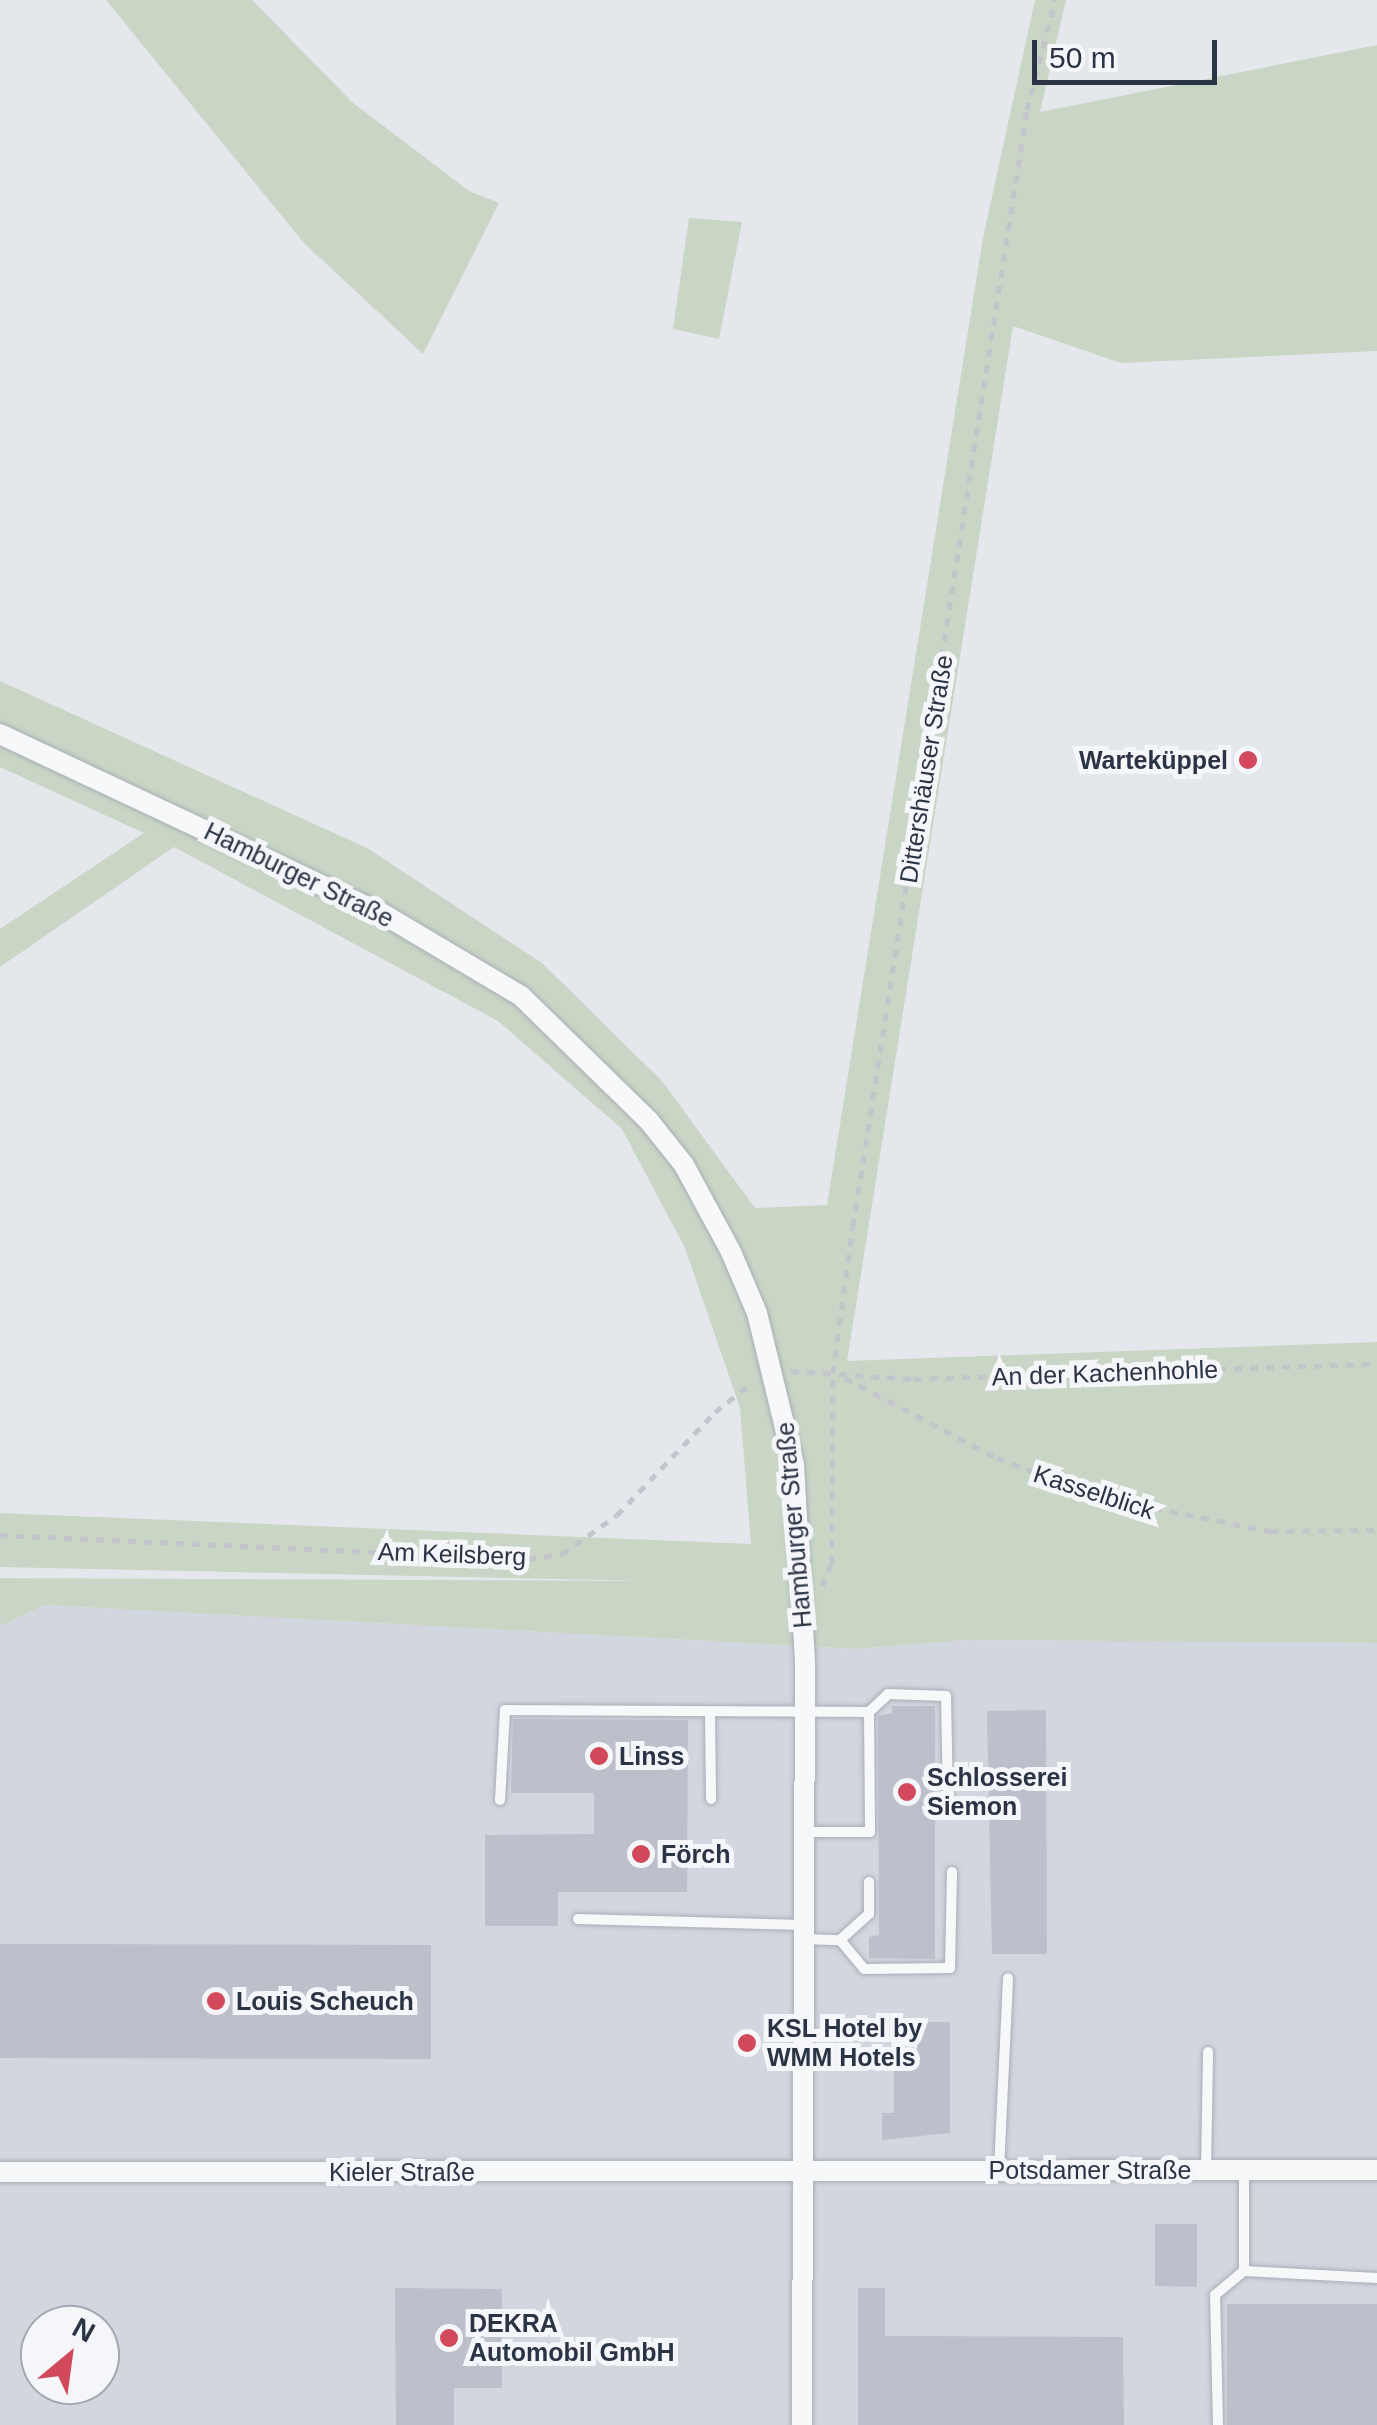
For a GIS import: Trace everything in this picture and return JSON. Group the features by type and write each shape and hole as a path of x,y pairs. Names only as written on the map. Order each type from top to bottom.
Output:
{"street":[{"name":"Hamburger Straße","path":"0,734 383,914 521,996 611,1078 684,1165 744,1282 775,1373 794,1465 805,1710 802,2425"},
{"name":"Potsdamer Straße","path":"804,2171 1377,2170"},
{"name":"Kieler Straße","path":"0,2172 804,2171"}],"lane":[{"path":"500,1800 504,1710 869,1712 888,1694 946,1696 948,1801"},
{"path":"710,1712 710,1800"},
{"path":"804,1832 870,1832 869,1712"},
{"path":"578,1919 804,1932 840,1940 864,1969 950,1968 952,1872"},
{"path":"840,1940 869,1914 869,1882"},
{"path":"999,2170 1008,1978"},
{"path":"1206,2170 1208,2052"},
{"path":"1244,2170 1244,2272"},
{"path":"1218,2425 1215,2295 1244,2272 1377,2278"}],"path":[{"name":"Dittershäuser Straße","path":"834,1543 833,1373 1024,130 1055,0"},
{"name":"An der Kachenhohle","path":"833,1373 914,1378 1377,1364"},
{"path":"775,1373 833,1373"},
{"name":"Am Keilsberg","path":"0,1536 490,1557 562,1554 618,1515 715,1412 775,1373"},
{"name":"Kasselblick","path":"833,1373 874,1388 998,1458 1107,1498 1270,1530 1377,1530"}],"shaded area":[{"path":"45,1605 856,1649 966,1640 1377,1643 1377,2425 0,2425 0,1626"}],"green space":[{"path":"106,0 252,0 352,102 469,191 499,203 423,354 303,242"},
{"path":"1035,0 1066,0 1040,112 1377,45 1377,351 1121,363 1013,326 847,1361 1377,1342 1377,1643 966,1640 856,1649 45,1605 0,1626 0,1578 653,1581 0,1567 0,1513 751,1544 740,1408 685,1248 622,1129 498,1021 174,847 0,967 0,929 144,833 0,767 0,681 367,848 542,963 662,1081 755,1208 827,1205 983,238"},
{"path":"689,218 742,222 719,339 673,329"}],"building":[{"path":"892,1706 935,1706 935,1959 869,1958 869,1937 879,1935 878,1716 892,1713"},
{"path":"1046,1710 1047,1954 992,1954 987,1711"},
{"path":"513,1719 688,1720 687,1892 558,1892 558,1926 485,1926 485,1835 594,1834 594,1793 511,1793"},
{"name":"Louis Scheuch","path":"0,1944 431,1945 431,2059 0,2058"},
{"path":"894,2022 950,2022 950,2133 882,2140 882,2113 894,2113"},
{"path":"1155,2224 1197,2224 1197,2287 1155,2286"},
{"name":"DEKRA Automobil GmbH","path":"395,2288 502,2289 502,2388 454,2388 454,2425 396,2425"},
{"path":"858,2288 885,2288 885,2336 1123,2337 1124,2425 858,2425"},
{"path":"1227,2304 1377,2304 1377,2425 1227,2425"}],"place":[{"name":"Warteküppel","path":"1248,760"},
{"name":"Linss","path":"599,1756"},
{"name":"Schlosserei Siemon","path":"907,1792"},
{"name":"Förch","path":"641,1854"},
{"name":"Louis Scheuch","path":"216,2001"},
{"name":"KSL Hotel by WMM Hotels","path":"747,2043"},
{"name":"DEKRA Automobil GmbH","path":"449,2338"}]}
